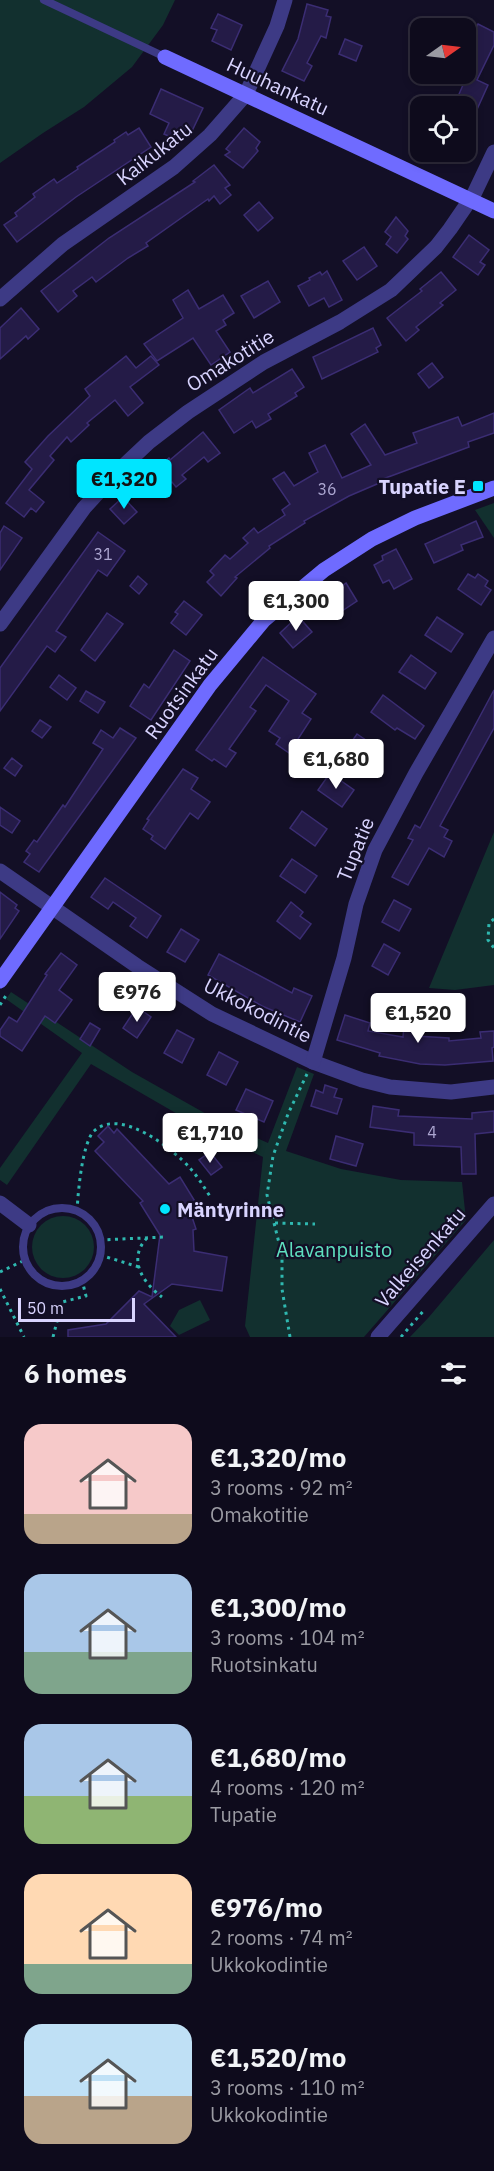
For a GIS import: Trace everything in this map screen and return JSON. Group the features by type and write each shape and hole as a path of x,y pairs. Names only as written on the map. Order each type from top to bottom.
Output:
{"street":[{"name":"Kaikukatu","path":"0,299 63,244 174,167 210,135 246,94 277,26 285,0"},
{"name":"Huuhankatu","path":"165,57 494,211"},
{"name":"Omakotitie","path":"0,624 84,508 115,474 149,442 188,412 264,362 340,322 391,290 436,247 470,200 494,152"},
{"name":"Ruotsinkatu","path":"0,981 210,685 264,620 324,570 372,539 415,518 494,488"},
{"name":"Tupatie","path":"313,1062 344,958 356,904 375,850 416,773 494,638"},
{"name":"Ukkokodintie","path":"0,871 213,1014 313,1062 362,1080 390,1087 451,1092 494,1087"},
{"path":"0,1203 29,1225"},
{"name":"Valkeisenkatu","path":"378,1337 494,1204"}],"lane":[{"name":"Huuhankatu","path":"44,0 165,57"},
{"path":"64,1208 77,1211 93,1223 100,1240 100,1256 94,1269 82,1281 67,1286 51,1285 36,1277 25,1260 23,1240 29,1225 38,1215 50,1209 64,1208"}],"path":[{"path":"494,919 489,923 488,940 494,948"},
{"path":"290,1337 282,1289 282,1255 267,1196 273,1156 288,1114 313,1062"},
{"path":"77,1211 80,1175 89,1140 93,1132 106,1124 114,1123 139,1130 179,1157 201,1182 211,1198"},
{"path":"274,1223 315,1224"},
{"path":"100,1240 165,1237"},
{"path":"147,1238 139,1254 139,1267 150,1288 162,1296"},
{"path":"100,1256 139,1267"},
{"path":"0,1272 25,1260"},
{"path":"53,1337 62,1302 86,1296 82,1281"},
{"path":"0,1289 24,1337"}],"green space":[{"path":"0,0 175,0 163,25 132,67 84,107 0,163"},
{"path":"494,503 494,538 475,510"},
{"path":"494,832 494,985 455,990 429,988"},
{"name":"Alavanpuisto","path":"11,992 132,1072 217,1120 268,1143 297,1067 314,1074 286,1151 341,1169 401,1180 462,1182 466,1220 364,1337 250,1337 245,1326 263,1157 193,1123 91,1064 7,1185 0,1180 0,1168 82,1053 6,999"},
{"path":"63,1216 75,1218 85,1225 92,1235 94,1247 92,1259 85,1269 75,1276 63,1278 51,1276 41,1269 34,1259 32,1247 34,1235 41,1225 51,1218"},
{"path":"494,1240 494,1337 410,1337 429,1317"},
{"path":"200,1300 210,1320 179,1335 170,1326 179,1310"}],"building":[{"path":"307,4 328,10 326,16 331,17 326,38 321,36 307,63 312,66 304,81 282,71 298,39"},
{"path":"218,14 242,25 231,50 212,41 217,30 211,28"},
{"path":"478,24 494,32 494,45 477,80 488,85 476,112 476,96 458,96 463,84 476,84 476,28"},
{"path":"345,39 362,46 356,61 339,54"},
{"path":"161,89 203,108 192,131 185,125 186,129 180,141 164,134 169,123 150,114"},
{"path":"139,128 151,147 76,197 17,242 4,225 17,216 15,213 35,197 33,194 54,179 57,183 78,169 77,167 126,132 128,135"},
{"path":"244,128 260,142 256,148 258,151 243,168 225,155 230,152 226,149"},
{"path":"214,165 230,185 225,188 231,195 220,204 214,196 209,201 208,199 146,243 148,246 96,282 92,277 73,291 77,296 58,312 41,291 109,238 195,182 193,181"},
{"path":"259,202 273,218 258,231 244,215"},
{"path":"396,217 408,231 405,236 408,239 397,253 386,244 391,237 385,232"},
{"path":"469,235 489,250 480,262 485,265 478,275 453,257"},
{"path":"364,247 377,266 357,280 343,261"},
{"path":"327,271 342,300 329,307 324,298 309,306 298,286 320,272 322,275"},
{"path":"441,272 456,290 440,303 443,305 416,327 419,330 406,341 387,318 422,291 420,289"},
{"path":"268,281 280,302 254,318 241,296"},
{"path":"188,290 199,309 223,295 234,313 223,320 226,325 216,331 230,352 211,365 193,338 157,361 144,344 183,318 173,300"},
{"path":"21,308 39,329 28,339 26,336 0,359 0,328"},
{"path":"373,328 381,345 376,348 378,352 322,379 313,357"},
{"path":"126,356 136,368 151,356 159,365 130,387 143,403 128,416 115,400 87,423 89,425 71,442 67,437 50,456 54,460 29,490 44,502 36,512 31,508 24,517 6,503 32,469 25,462 48,436 90,396 85,389"},
{"path":"432,363 443,377 429,388 418,374"},
{"path":"292,369 304,387 295,393 297,396 268,414 271,419 256,428 252,421 234,433 219,410 250,388 253,393"},
{"path":"494,413 494,433 468,442 469,447 383,479 384,481 349,496 304,521 305,523 269,546 270,548 235,577 237,578 221,596 207,582 214,575 210,571 225,555 230,559 248,543 243,538 254,528 258,533 285,515 282,510 290,504 273,479 284,472 294,486 318,472 309,453 325,445 342,478 371,465 351,434 365,424 385,455 417,443 413,433 458,417 462,426"},
{"path":"203,432 220,453 208,462 204,457 182,475 186,479 176,487 172,482 166,487 153,471"},
{"path":"123,497 137,512 124,524 110,509"},
{"path":"476,521 483,537 461,545 463,550 434,563 425,544"},
{"path":"4,526 22,538 0,570 0,533"},
{"path":"98,532 125,551 107,576 98,570 56,631 66,637 55,652 47,646 0,711 0,668"},
{"path":"396,549 412,579 394,589 389,580 383,583 374,565 383,560 382,556"},
{"path":"468,574 475,578 478,574 488,581 485,586 491,590 481,605 458,589"},
{"path":"138,576 147,584 139,594 130,586"},
{"path":"346,583 357,601 336,615 326,598"},
{"path":"184,601 202,615 186,635 171,623 178,614 175,612"},
{"path":"107,613 123,624 95,661 81,650"},
{"path":"298,616 312,632 293,648 280,633"},
{"path":"437,617 463,634 451,652 425,635"},
{"path":"174,650 190,661 151,720 130,706 144,684 149,688"},
{"path":"411,655 436,673 425,689 399,672"},
{"path":"263,657 316,694 302,713 311,719 289,753 276,744 280,738 269,731 289,701 266,685 250,707 256,711 229,749 236,753 226,767 196,750"},
{"path":"59,675 76,688 67,700 50,687"},
{"path":"494,690 494,728 440,826 448,830 444,837 452,841 444,857 429,848 408,885 392,877 413,840 408,838 415,825 420,828"},
{"path":"86,691 105,702 98,713 80,701"},
{"path":"383,695 424,726 415,739 397,728 395,730 371,712"},
{"path":"40,720 51,727 42,738 32,731"},
{"path":"120,728 136,738 39,872 24,862 30,854 26,851 34,840 37,842 63,805 65,807 103,749 93,743 101,730 113,738"},
{"path":"357,734 382,751 370,768 345,751"},
{"path":"12,758 22,766 15,776 4,768"},
{"path":"183,769 198,778 191,789 210,802 198,819 190,813 165,849 151,839 153,836 143,829 149,820 147,819"},
{"path":"330,773 354,790 342,807 318,790"},
{"path":"0,807 20,821 12,833 0,825"},
{"path":"302,811 327,829 315,846 290,828"},
{"path":"292,859 317,876 305,893 280,876"},
{"path":"105,878 161,916 147,938 130,926 136,918 113,902 108,909 91,897"},
{"path":"0,892 17,905 15,908 19,911 0,939"},
{"path":"394,900 411,909 399,931 382,922"},
{"path":"291,902 303,912 300,916 311,924 300,939 277,921"},
{"path":"181,929 199,940 185,962 167,952"},
{"path":"384,944 400,953 388,975 372,966"},
{"path":"61,953 77,965 59,990 72,1000 55,1023 45,1016 22,1051 0,1036 0,1030 9,1017 17,1022 47,975 45,974"},
{"path":"219,954 292,993 294,988 312,996 300,1022 262,1006 208,975"},
{"path":"137,1007 151,1017 137,1038 123,1028"},
{"path":"405,1014 417,1014 416,1036 449,1038 449,1041 481,1038 480,1032 494,1031 493,1061 445,1065 420,1064 379,1056 380,1053 337,1040 345,1015 370,1023 368,1031 403,1037"},
{"path":"90,1023 100,1029 90,1046 80,1039"},
{"path":"177,1030 194,1039 182,1063 164,1053"},
{"path":"219,1052 238,1062 226,1085 207,1075"},
{"path":"325,1085 337,1089 334,1097 342,1099 337,1114 311,1106 316,1090 323,1093"},
{"path":"246,1089 273,1101 264,1122 236,1110"},
{"path":"373,1106 399,1110 398,1116 472,1119 472,1113 494,1111 494,1132 475,1134 476,1174 462,1174 461,1147 414,1145 414,1133 370,1127"},
{"name":"Mäntyrinne","path":"108,1126 114,1133 117,1129 169,1184 180,1177 196,1203 189,1208 196,1229 193,1230 194,1251 227,1257 222,1291 172,1284 144,1304 176,1337 68,1337 68,1330 106,1324 139,1291 152,1297 160,1235 140,1203 143,1201 95,1151 104,1142 98,1136"},
{"path":"336,1136 363,1144 356,1166 330,1159"},
{"path":"210,1152 222,1167 211,1175 199,1160"}],"place":[{"name":"Tupatie E","path":"478,486"},
{"name":"Mäntyrinne","path":"165,1209"}]}
